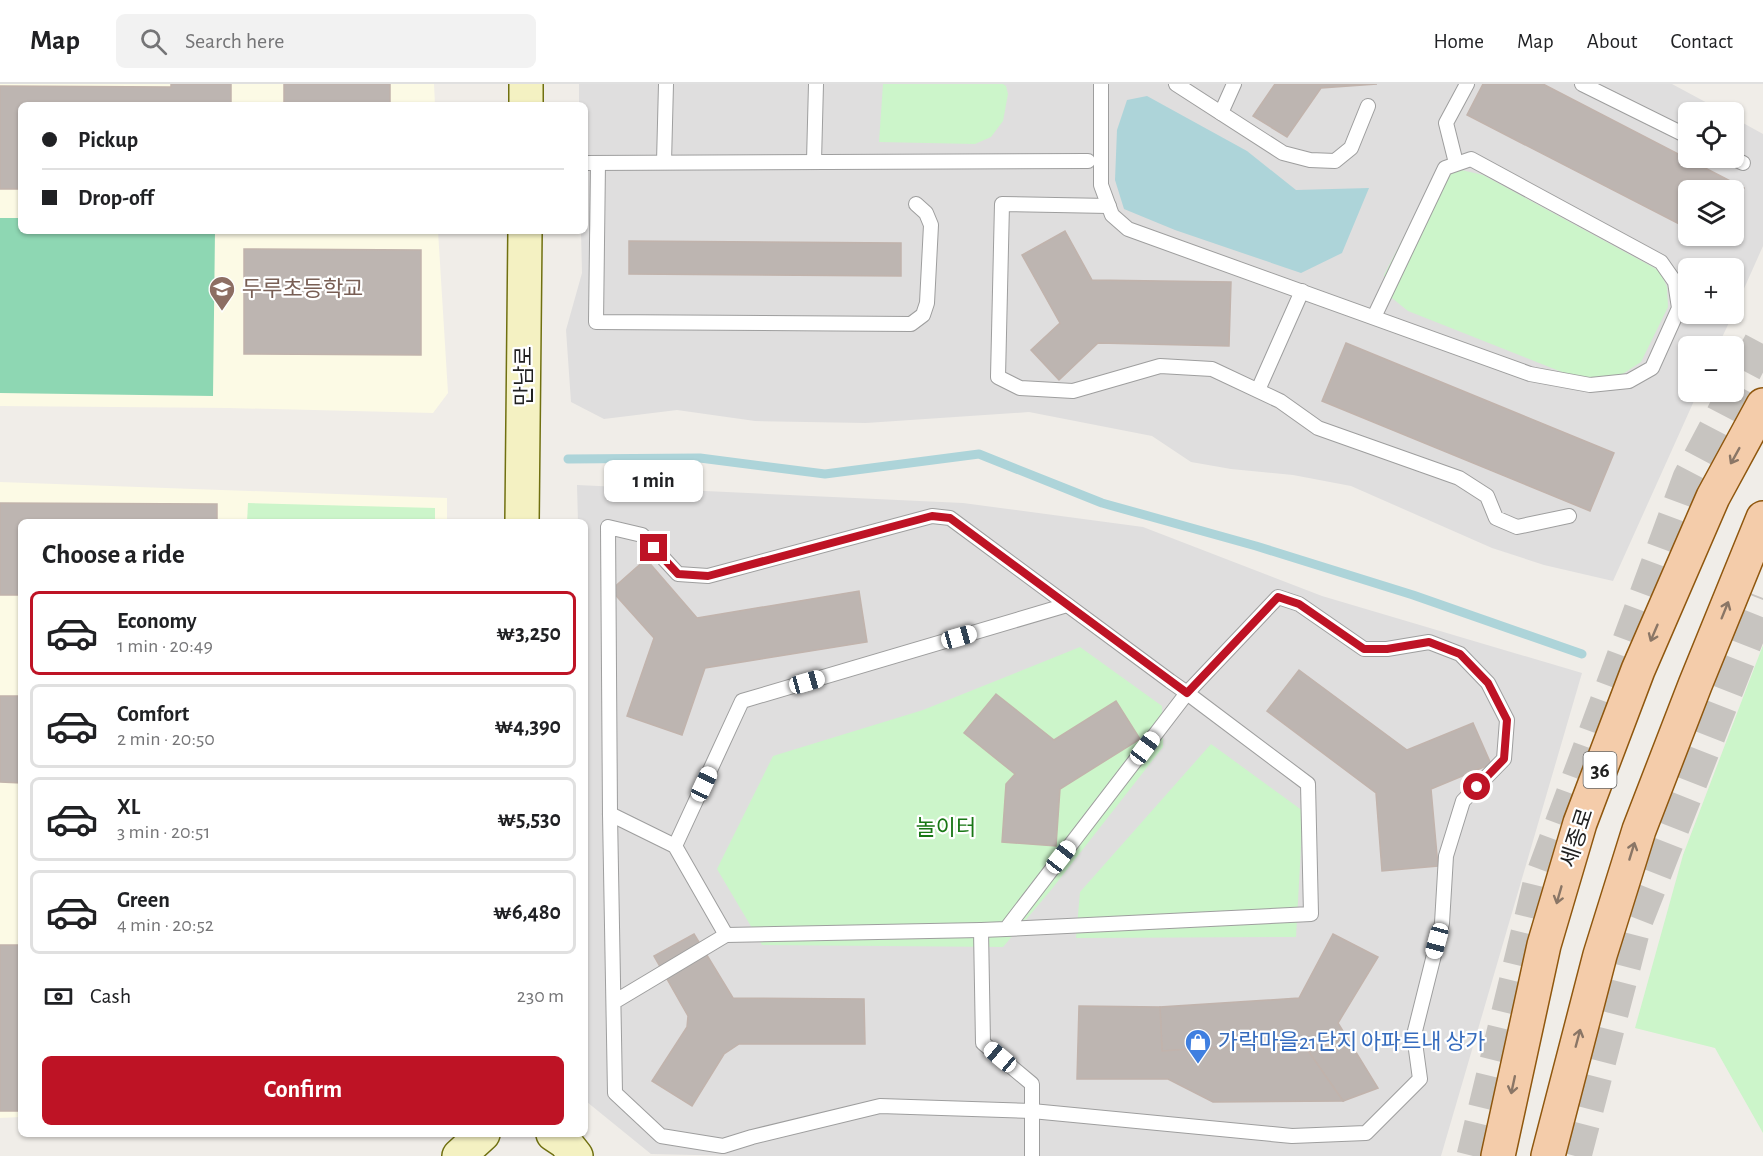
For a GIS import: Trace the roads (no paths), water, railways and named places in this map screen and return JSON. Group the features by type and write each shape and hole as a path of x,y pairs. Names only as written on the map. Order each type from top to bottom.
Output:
{"main road":[{"name":"세종로","path":"1498,1156 1544,945 1580,823 1638,670 1713,497 1763,405"},
{"path":"1548,1156 1600,955 1639,830 1763,518"}],"street":[{"path":"526,84 526,102"},
{"name":"만남로","path":"522,519 525,234"},
{"path":"558,1137 565,1142 576,1156"}],"lane":[{"path":"664,162 666,84"},
{"path":"814,161 816,84"},
{"path":"1101,84 1101,185 1112,215 1128,229 1530,374 1590,385 1629,381 1652,368 1679,308 1675,282 1661,262 1471,159 1445,168 1374,317"},
{"path":"1176,84 1283,153 1310,160 1335,161 1351,148 1368,106"},
{"path":"1221,113 1234,84"},
{"path":"1456,164 1446,123 1467,84"},
{"path":"1582,84 1678,131"},
{"path":"916,204 926,213 931,225 927,303 922,315 910,324 596,322 591,163 1088,161"},
{"path":"1109,206 1002,204 998,377 1020,388 1073,391 1160,366 1212,369 1280,401 1318,428 1459,478 1487,496 1496,518 1516,527 1569,516"},
{"path":"1258,390 1302,291"},
{"path":"614,1002 726,935 981,930 1006,929 1311,914 1308,784 1187,693 950,518 932,516 708,576 678,574 642,535 608,527 615,1093 661,1136 723,1146 880,1106 1032,1111 1292,1136 1366,1133 1420,1079 1414,1035 1442,923 1446,856 1463,801 1504,759 1507,720 1488,683 1460,654 1429,642 1387,649 1364,649 1299,604 1278,597 1187,693 1006,929"},
{"path":"675,846 742,701 1067,605"},
{"path":"610,814 675,846 726,935"},
{"path":"981,930 984,1043 1032,1084 1032,1156"}],"water":[{"path":"1147,96 1247,151 1296,190 1369,188 1342,253 1301,273 1175,230 1124,209 1115,180 1117,130 1127,100"}],"waterway":[{"path":"568,459 700,458 825,474 979,454 1102,503 1256,546 1413,595 1582,654"}],"tunnel":[{"path":"1473,1156 1539,884 1689,478 1763,337"},
{"path":"1575,1156 1635,925 1763,598"}],"place":[{"name":"두루초등학교","path":"222,312"},
{"name":"가락마을21단지 아파트내 상가","path":"1198,1065"}],"park label":[{"name":"놀이터","path":"946,828"}]}
